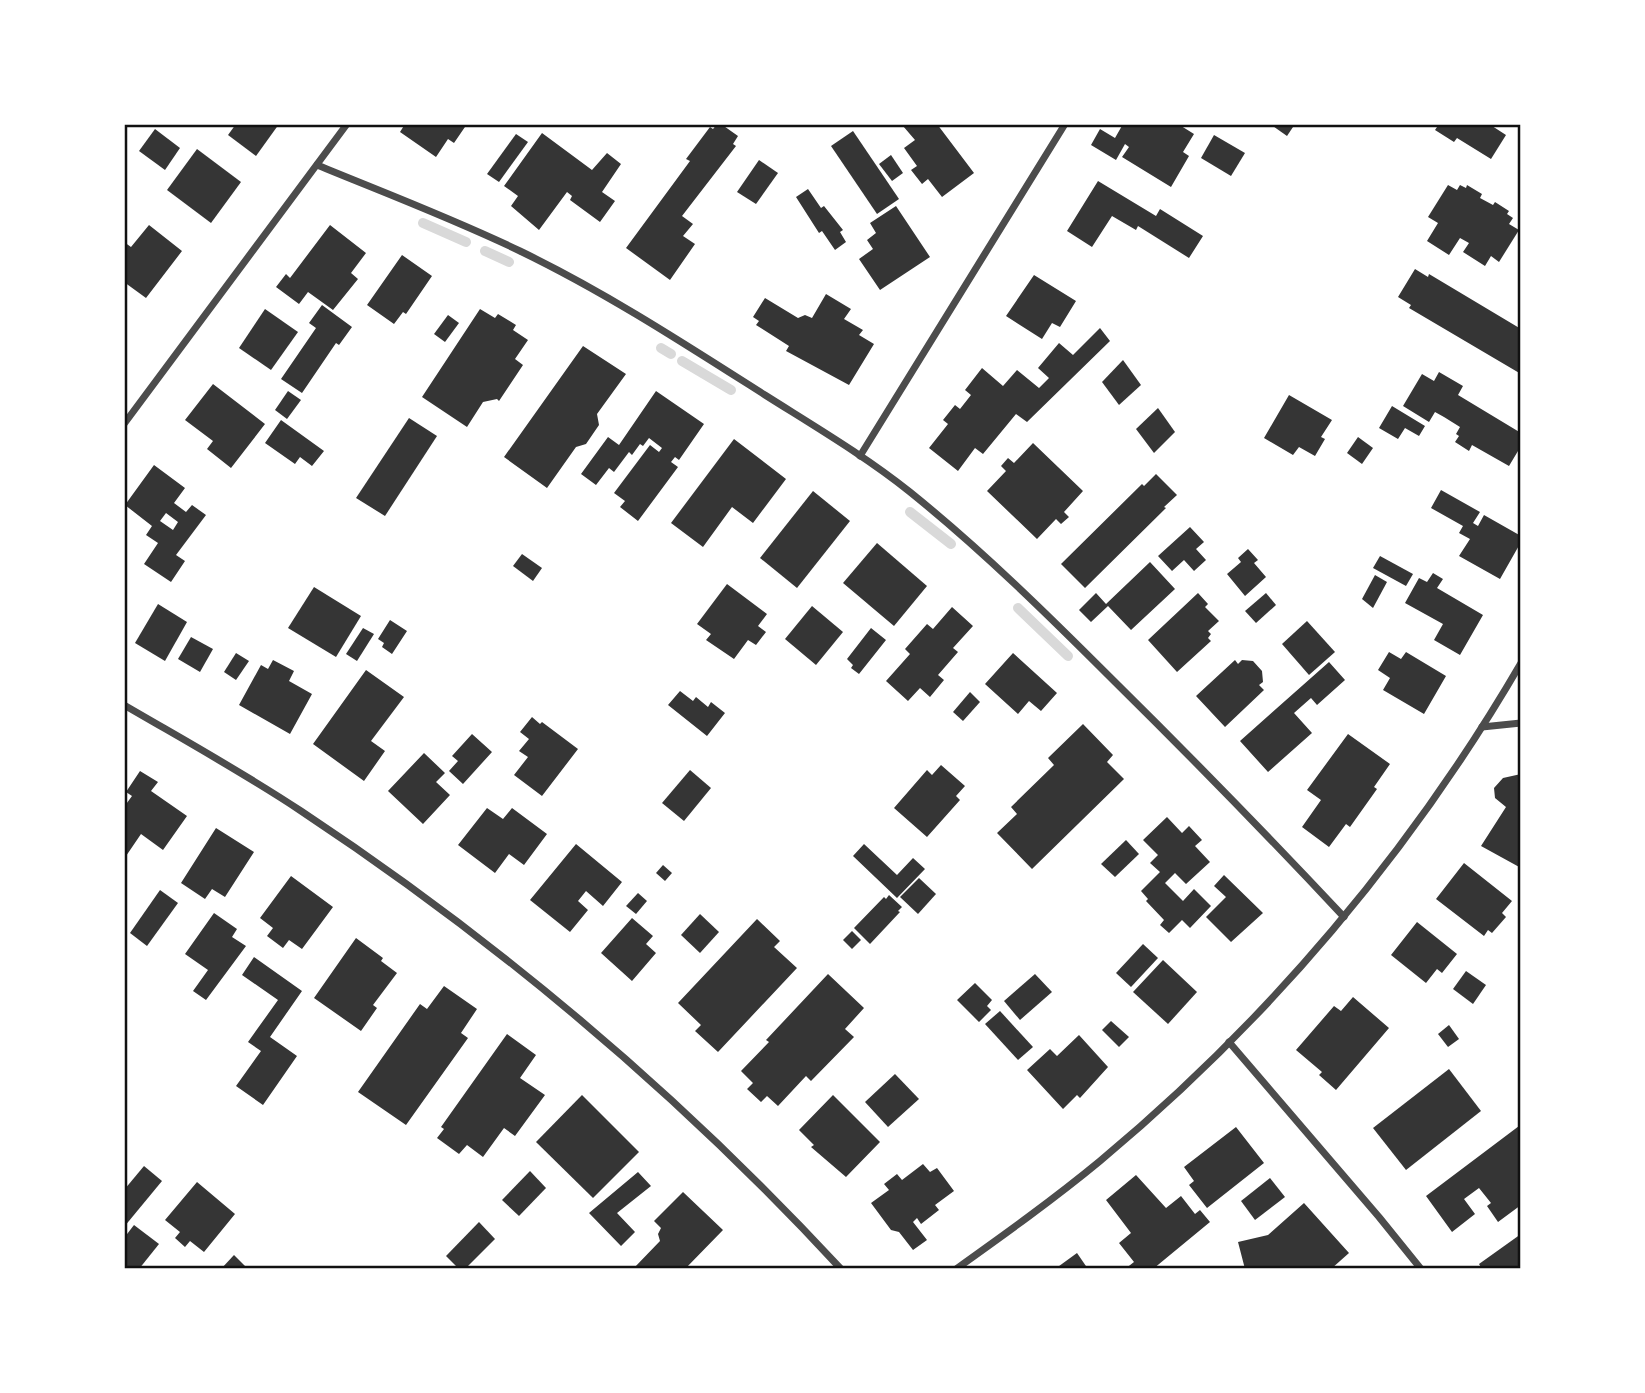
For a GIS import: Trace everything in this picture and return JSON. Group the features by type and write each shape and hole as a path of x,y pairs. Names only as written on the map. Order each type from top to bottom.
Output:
{"street":[{"path":"124,424 347,124"},
{"path":"860,456 1065,124"},
{"path":"317,165 410,202 520,251 586,286 691,348 860,456 908,490 1004,573 1243,811 1344,917"},
{"path":"956,1269 1098,1163 1229,1042 1344,917 1400,848 1482,727 1521,663"},
{"path":"124,705 300,810 498,952 617,1049 723,1148 841,1269"},
{"path":"1482,727 1521,723"},
{"path":"1229,1042 1421,1269"}],"building":[{"path":"236,124 279,124 256,156 228,135"},
{"path":"405,124 467,124 454,143 448,139 436,157 400,132"},
{"path":"717,124 738,136 733,144 736,146 682,216 693,224 683,236 695,244 670,280 626,248 690,161 686,159 710,127 713,129"},
{"path":"937,124 974,173 942,197 928,179 922,184 911,170 917,166 904,148 915,140 903,126"},
{"path":"1123,124 1178,124 1194,134 1183,152 1189,156 1171,187 1122,157 1129,147 1125,144 1116,160 1091,145 1100,129 1115,138"},
{"path":"1270,124 1295,124 1287,136"},
{"path":"1439,124 1489,124 1506,135 1491,159 1457,138 1454,142 1435,130"},
{"path":"155,129 180,148 165,170 139,151"},
{"path":"853,131 899,199 877,214 831,146"},
{"path":"542,133 592,170 607,153 621,164 602,192 615,201 600,222 570,200 572,196 567,192 539,230 511,206 518,196 504,186"},
{"path":"516,134 528,142 499,182 487,174"},
{"path":"1214,135 1245,153 1231,176 1201,158"},
{"path":"197,149 241,182 211,223 167,190"},
{"path":"891,155 903,173 892,181 879,164"},
{"path":"759,160 778,173 756,204 737,192"},
{"path":"1098,181 1156,216 1160,209 1203,236 1189,258 1138,226 1136,230 1112,216 1092,247 1067,231"},
{"path":"1448,185 1457,190 1460,185 1466,188 1467,185 1482,194 1480,198 1493,205 1495,202 1509,211 1507,214 1513,218 1509,224 1519,230 1499,262 1491,256 1485,266 1463,252 1469,243 1460,238 1449,255 1427,241 1438,223 1428,217"},
{"path":"808,189 821,208 824,206 843,230 840,232 846,242 835,250 822,231 819,233 796,197"},
{"path":"896,206 930,257 880,290 859,259 873,249 867,240 876,233 870,223"},
{"path":"149,225 182,251 146,298 124,282 124,242 131,247"},
{"path":"330,225 366,253 351,273 358,279 333,310 308,292 299,304 276,287 286,274 290,278"},
{"path":"402,255 432,276 406,314 403,312 394,324 367,305"},
{"path":"1415,269 1428,277 1429,274 1521,329 1521,374 1409,308 1411,305 1398,297"},
{"path":"1034,275 1076,301 1060,327 1052,323 1042,339 1006,316"},
{"path":"826,294 851,309 844,319 863,330 859,335 874,344 849,385 786,351 789,346 756,325 759,321 753,317 765,298 798,318 805,315 812,318"},
{"path":"322,305 352,327 339,345 336,343 302,393 281,379 316,328 309,323"},
{"path":"265,309 298,332 271,370 239,348"},
{"path":"480,309 495,318 498,314 516,325 513,330 528,340 515,359 523,365 499,401 497,399 483,402 467,427 422,397"},
{"path":"448,315 459,323 445,342 434,334"},
{"path":"1100,328 1110,341 1027,422 1016,414 983,454 975,448 958,471 929,448 948,424 943,420 955,405 960,409 971,395 965,390 982,368 1003,386 1017,370 1039,388 1049,378 1038,368 1059,343 1073,355"},
{"path":"583,346 626,374 597,414 599,425 586,444 576,447 547,488 504,457"},
{"path":"1123,360 1141,385 1119,405 1102,382"},
{"path":"1439,372 1463,386 1458,395 1521,433 1521,446 1509,466 1472,445 1469,451 1455,442 1460,427 1444,417 1435,412 1429,422 1403,406 1422,374 1434,381"},
{"path":"213,384 265,424 231,468 207,449 213,441 185,420"},
{"path":"288,391 301,400 287,419 275,410"},
{"path":"656,391 704,424 679,460 675,457 671,462 678,467 638,521 620,507 625,501 614,493 650,445 659,452 662,448 649,438 643,446 640,444 632,455 629,452 614,472 609,468 596,485 581,474 608,437 619,445"},
{"path":"1289,395 1332,420 1321,437 1325,439 1315,456 1299,447 1293,455 1264,438"},
{"path":"1392,406 1425,426 1419,436 1405,428 1398,439 1379,428"},
{"path":"1158,408 1175,432 1154,453 1136,429"},
{"path":"409,418 437,436 385,516 356,498"},
{"path":"281,420 324,451 312,466 300,457 295,464 265,443"},
{"path":"1358,437 1373,448 1362,464 1347,453"},
{"path":"734,439 786,479 753,523 732,507 703,547 671,523"},
{"path":"1033,443 1083,491 1064,512 1069,517 1061,524 1056,519 1037,539 987,491 1006,471 1001,466 1008,458 1014,463"},
{"path":"154,465 185,488 174,503 186,512 192,505 206,515 176,555 185,561 171,582 144,564 158,543 146,535 152,526 125,505","holes":["166,513 178,522 173,530 160,521"]},
{"path":"1156,474 1177,495 1085,588 1061,564 1142,484 1144,486"},
{"path":"1441,490 1480,512 1473,523 1478,526 1484,515 1521,536 1521,542 1500,579 1459,556 1470,539 1459,533 1463,526 1431,508"},
{"path":"813,491 850,521 797,588 760,558"},
{"path":"1190,527 1204,542 1196,549 1206,560 1194,571 1184,560 1172,571 1158,556"},
{"path":"877,543 927,586 894,626 843,583"},
{"path":"1248,549 1258,560 1254,563 1266,577 1245,596 1227,574 1241,562 1238,558"},
{"path":"522,554 542,568 533,581 513,566"},
{"path":"1380,556 1413,574 1406,586 1373,568"},
{"path":"1150,562 1175,589 1131,630 1108,606 1091,622 1079,610 1096,593 1106,604"},
{"path":"1433,573 1443,579 1437,588 1483,615 1460,655 1434,640 1443,624 1405,603 1419,578 1427,582"},
{"path":"1375,575 1387,582 1373,608 1362,599"},
{"path":"727,584 767,614 758,626 766,632 756,645 748,640 734,659 706,640 711,634 697,624"},
{"path":"314,587 361,616 336,657 288,628"},
{"path":"1198,593 1208,604 1205,607 1219,621 1208,631 1211,641 1177,672 1148,640"},
{"path":"1266,593 1276,605 1256,623 1245,611"},
{"path":"158,604 187,622 165,661 135,643"},
{"path":"812,606 843,632 816,665 785,639"},
{"path":"952,607 973,626 953,648 958,652 938,675 944,680 930,697 920,688 908,701 886,681 910,654 905,649 927,624 933,629"},
{"path":"390,620 407,631 392,654 382,647 384,643 378,639"},
{"path":"1307,621 1335,652 1309,675 1282,644"},
{"path":"363,628 374,634 357,661 346,654"},
{"path":"871,628 886,640 859,674 851,668 853,665 847,659"},
{"path":"191,637 213,649 200,672 178,659"},
{"path":"1389,652 1401,659 1406,652 1446,676 1424,714 1383,690 1390,678 1378,670"},
{"path":"236,653 249,661 236,680 224,672"},
{"path":"1013,653 1057,693 1041,711 1029,701 1018,714 985,684"},
{"path":"273,660 294,671 289,681 312,694 290,734 239,705 261,665 268,669"},
{"path":"1235,660 1238,664 1242,660 1253,661 1262,671 1263,682 1259,685 1264,690 1225,727 1196,696"},
{"path":"1329,662 1345,680 1317,705 1311,698 1294,713 1312,733 1268,772 1240,741"},
{"path":"366,670 404,697 371,741 385,751 364,781 313,744"},
{"path":"680,691 693,701 696,697 708,707 711,702 725,713 707,736 668,705"},
{"path":"970,692 980,702 963,721 953,712"},
{"path":"532,717 578,749 542,796 514,775 528,757 519,751 529,739 520,732"},
{"path":"1083,724 1113,755 1107,762 1124,779 1032,869 997,833 1017,814 1011,807 1054,765 1048,758"},
{"path":"472,734 492,752 463,784 449,771 458,761 452,756"},
{"path":"1348,734 1390,764 1374,787 1377,789 1350,827 1346,824 1329,847 1302,827 1321,800 1307,790"},
{"path":"424,753 445,773 436,782 450,795 423,824 388,791"},
{"path":"941,765 965,786 956,796 960,800 927,837 894,808 927,770 932,775"},
{"path":"690,770 711,788 684,821 662,803"},
{"path":"140,771 158,782 151,791 187,816 163,850 141,834 124,859 124,807 132,796 126,792"},
{"path":"1521,774 1521,868 1481,846 1506,807 1495,798 1494,788 1503,778"},
{"path":"487,808 503,819 512,808 547,834 524,865 509,854 495,873 458,845"},
{"path":"1167,817 1182,833 1189,826 1202,840 1195,846 1210,862 1186,884 1175,873 1165,883 1183,901 1194,889 1211,906 1190,928 1182,920 1169,933 1160,925 1164,920 1146,901 1148,899 1141,891 1160,872 1150,863 1158,855 1143,840"},
{"path":"216,828 254,852 225,897 212,889 205,899 181,883"},
{"path":"1126,840 1139,854 1115,877 1101,864"},
{"path":"576,844 622,882 603,906 586,891 578,901 588,910 570,932 530,900"},
{"path":"864,844 897,875 913,858 925,869 897,898 853,856"},
{"path":"1464,863 1512,901 1502,913 1506,917 1492,933 1488,930 1484,936 1436,899"},
{"path":"663,865 672,873 665,881 656,873"},
{"path":"1224,875 1263,913 1231,942 1206,917 1226,897 1214,886"},
{"path":"291,876 333,907 302,949 289,940 283,948 267,936 273,928 260,918"},
{"path":"919,878 936,894 918,914 900,897"},
{"path":"160,890 178,903 147,946 130,933"},
{"path":"638,893 647,901 636,914 626,906"},
{"path":"889,895 902,907 870,944 854,928"},
{"path":"214,913 237,929 232,937 246,946 206,1000 193,991 208,970 185,954"},
{"path":"700,914 719,932 700,953 681,935"},
{"path":"632,918 653,936 646,944 656,953 632,981 601,953"},
{"path":"757,919 780,941 774,947 797,968 718,1052 695,1031 701,1025 678,1003"},
{"path":"1417,922 1457,954 1442,973 1437,969 1426,983 1391,955"},
{"path":"852,931 861,940 852,949 843,940"},
{"path":"356,938 383,958 381,961 397,973 373,1005 377,1008 361,1031 314,998"},
{"path":"1143,944 1158,958 1131,987 1116,973"},
{"path":"254,957 302,991 270,1037 297,1056 263,1105 236,1086 261,1051 248,1042 278,1000 242,975"},
{"path":"1163,960 1197,992 1168,1024 1133,992"},
{"path":"1466,971 1486,985 1473,1004 1453,989"},
{"path":"828,974 864,1008 845,1029 854,1037 811,1081 806,1076 778,1106 767,1096 761,1102 747,1089 753,1083 741,1071"},
{"path":"1035,974 1052,992 1020,1020 1004,1001"},
{"path":"975,983 992,1000 987,1006 991,1010 979,1022 957,1000"},
{"path":"444,986 477,1009 461,1033 468,1038 406,1125 358,1092 420,1004 427,1009"},
{"path":"1353,997 1389,1028 1336,1090 1319,1075 1322,1072 1296,1050 1334,1006 1341,1011"},
{"path":"1000,1011 1033,1047 1018,1060 985,1024"},
{"path":"1111,1021 1129,1037 1119,1047 1102,1030"},
{"path":"1449,1025 1459,1039 1448,1047 1438,1034"},
{"path":"507,1034 536,1055 520,1078 545,1095 515,1136 504,1128 483,1157 467,1145 459,1154 437,1138 444,1129 441,1127"},
{"path":"1079,1035 1108,1067 1080,1098 1077,1095 1063,1109 1027,1070 1050,1049 1057,1056"},
{"path":"1449,1069 1481,1111 1406,1170 1373,1128"},
{"path":"895,1074 919,1099 888,1127 865,1102"},
{"path":"582,1095 639,1152 593,1198 536,1142"},
{"path":"833,1095 880,1142 846,1177 811,1147 814,1145 799,1130"},
{"path":"1519,1126 1521,1205 1498,1222 1487,1206 1491,1203 1479,1188 1464,1199 1475,1214 1452,1232 1426,1196"},
{"path":"1236,1127 1264,1163 1207,1208 1189,1185 1194,1181 1184,1167"},
{"path":"923,1164 930,1172 937,1168 954,1191 935,1205 939,1210 921,1224 917,1218 913,1222 927,1240 913,1250 899,1232 891,1230 871,1203 889,1190 884,1184 897,1174 902,1180"},
{"path":"144,1166 162,1181 124,1227 124,1190"},
{"path":"530,1171 546,1188 519,1216 502,1200"},
{"path":"638,1172 651,1186 617,1213 635,1232 621,1246 589,1213"},
{"path":"1136,1175 1166,1208 1181,1196 1195,1214 1200,1210 1210,1222 1153,1269 1125,1269 1134,1262 1119,1243 1131,1233 1106,1200"},
{"path":"1270,1178 1285,1197 1255,1220 1241,1201"},
{"path":"197,1182 235,1214 204,1252 190,1241 185,1247 175,1238 180,1232 165,1220"},
{"path":"683,1192 723,1230 685,1269 633,1269 660,1241 658,1234 661,1228 654,1221"},
{"path":"1304,1203 1349,1253 1331,1269 1245,1269 1238,1242 1268,1235"},
{"path":"479,1222 495,1239 465,1269 459,1269 446,1256"},
{"path":"134,1225 159,1244 139,1269 127,1269 124,1267 124,1238"},
{"path":"1521,1234 1521,1269 1482,1269 1479,1264"},
{"path":"1077,1253 1088,1269 1055,1269"},
{"path":"234,1255 248,1269 221,1269"}],"waterway":[{"path":"423,223 466,242"},
{"path":"485,251 509,262"},
{"path":"661,348 671,354"},
{"path":"682,361 731,390"},
{"path":"910,512 951,544"},
{"path":"1018,608 1068,656"}]}
